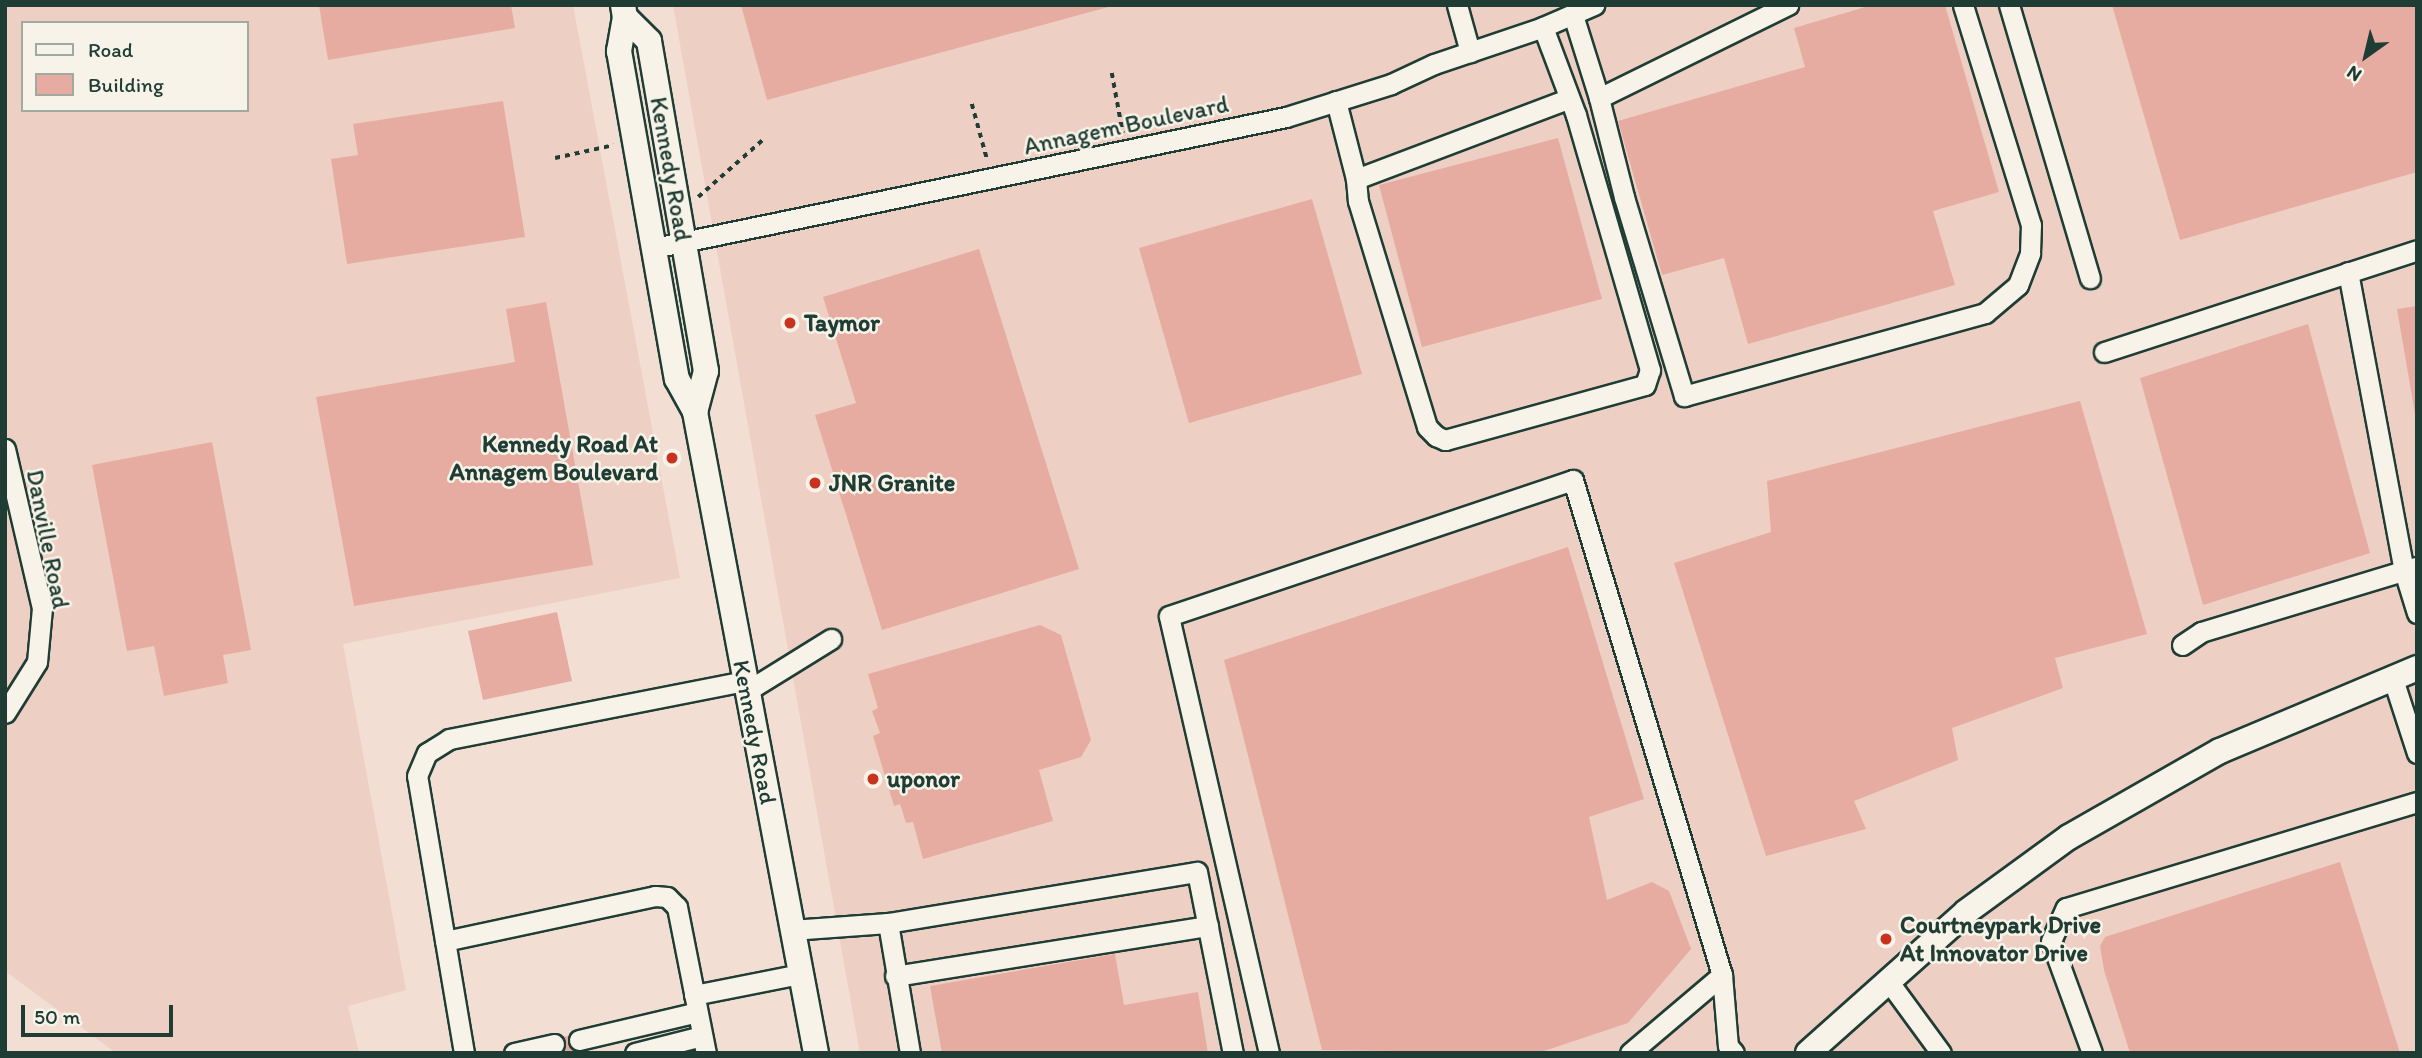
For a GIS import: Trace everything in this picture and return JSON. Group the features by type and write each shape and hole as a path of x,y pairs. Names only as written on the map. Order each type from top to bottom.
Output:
{"main road":[{"name":"Kennedy Road","path":"624,11 619,51 677,379 695,412 816,1053"},
{"name":"Kennedy Road","path":"624,11 649,41 706,370 695,412"},
{"path":"1808,1053 1966,912 2069,837 2221,751 2392,676 2417,668"}],"street":[{"path":"1457,5 1470,52"},
{"name":"Annagem Boulevard","path":"654,248 1286,117 1391,84 1594,5"},
{"path":"1599,98 1788,5"},
{"path":"1573,15 1684,396 1985,313 2018,285 2030,253 2031,225 1963,5"},
{"path":"2009,5 2090,278"},
{"path":"1336,101 1356,179 1358,201 1427,427 1436,436 1445,440 1645,385 1650,370 1576,115 1543,27"},
{"path":"1356,179 1568,99"},
{"path":"2104,352 2417,250"},
{"path":"2348,272 2417,613"},
{"name":"Danville Road","path":"5,449 42,608 37,662 5,713"},
{"path":"1269,1053 1169,616 1573,480 1722,975 1728,1046 1734,1053"},
{"path":"2182,645 2201,632 2410,569"},
{"path":"464,1053 417,776 427,753 449,738 746,686 831,639"},
{"path":"2392,676 2417,752"},
{"path":"2092,1053 2052,941 2066,908 2417,802"},
{"path":"791,930 888,923 1197,872 1233,1053"},
{"path":"445,942 654,896 667,897 677,907 704,1045 635,1053"},
{"path":"888,923 910,1053"},
{"path":"895,976 1208,926"},
{"path":"579,1040 800,974"},
{"path":"1630,1053 1722,975"},
{"path":"1889,982 1941,1053"},
{"path":"514,1053 554,1044"}],"path":[{"path":"1112,73 1126,150"},
{"path":"972,104 992,178"},
{"path":"677,205 700,196 765,138"},
{"path":"555,158 635,140"}],"shaded area":[{"path":"5,5 573,5 680,578 343,644 406,990 348,1006 359,1053 116,1053 5,971"},
{"path":"673,5 2417,5 2417,1053 860,1053"}],"building":[{"path":"319,5 511,5 515,28 328,60"},
{"path":"741,5 1112,5 1112,6 767,100"},
{"path":"1872,5 1945,5 1999,192 1933,211 1955,285 1748,344 1724,258 1662,275 1618,121 1805,67 1794,28"},
{"path":"2112,5 2417,5 2417,172 2180,240"},
{"path":"503,101 525,237 347,264 331,159 358,155 353,124"},
{"path":"1558,138 1602,299 1422,347 1379,185"},
{"path":"1312,199 1362,374 1189,423 1139,248"},
{"path":"979,249 1079,569 882,630 815,415 856,403 823,297"},
{"path":"546,302 593,565 354,606 316,397 515,362 506,309"},
{"path":"2417,306 2417,414 2415,414 2397,309"},
{"path":"2308,324 2370,553 2203,605 2140,378"},
{"path":"2080,401 2147,634 2055,658 2063,688 1952,728 1958,760 1854,801 1866,829 1766,856 1674,563 1771,532 1767,481"},
{"path":"212,442 251,650 223,655 228,683 164,696 154,646 127,651 92,465"},
{"path":"1568,547 1644,799 1589,817 1607,900 1652,882 1669,891 1691,949 1628,1023 1538,1053 1322,1050 1224,660"},
{"path":"557,612 572,681 483,700 468,631"},
{"path":"1040,625 1061,635 1091,740 1081,757 1039,770 1053,821 923,859 913,822 906,823 900,804 894,806 873,736 880,733 872,711 878,708 868,674"},
{"path":"2340,862 2400,1053 2130,1053 2104,970 2100,946 2105,937"},
{"path":"1115,954 1124,1005 1198,992 1208,1053 942,1053 930,986"},
{"path":"578,1034 581,1053 555,1053 553,1039"}],"place":[{"name":"Taymor","path":"790,323"},
{"name":"Kennedy Road At Annagem Boulevard","path":"672,458"},
{"name":"JNR Granite","path":"815,483"},
{"name":"uponor","path":"873,779"},
{"name":"Courtneypark Drive At Innovator Drive","path":"1886,939"}]}
